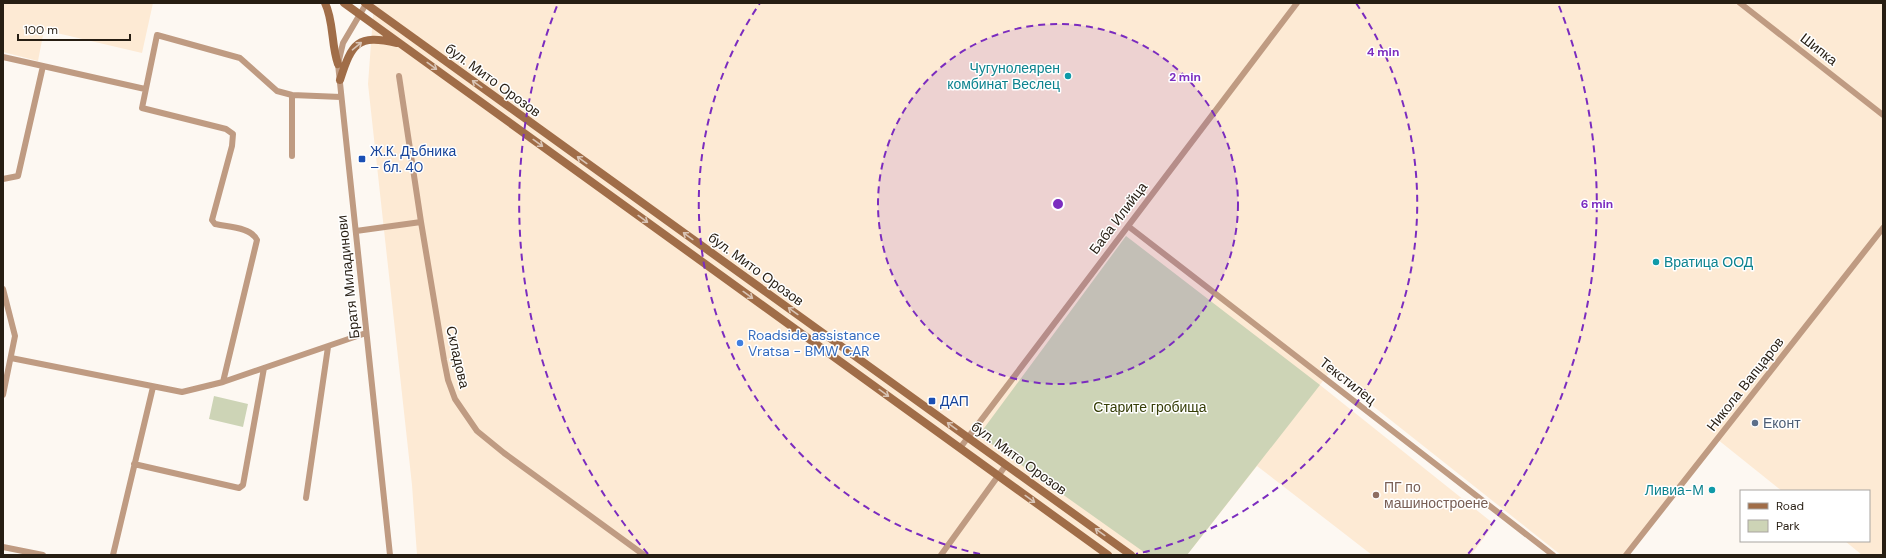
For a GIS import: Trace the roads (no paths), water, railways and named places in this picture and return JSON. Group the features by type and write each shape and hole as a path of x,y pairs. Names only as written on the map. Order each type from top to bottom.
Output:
{"main road":[{"path":"325,3 329,14 333,48 338,64"},
{"name":"бул. Мито Орозов","path":"344,3 1108,555"},
{"name":"бул. Мито Орозов","path":"365,4 1131,555"},
{"path":"340,80 348,56 358,44 371,39 401,44"}],"street":[{"name":"Баба Илийца","path":"960,448 1297,3"},
{"name":"Шипка","path":"1740,3 1883,115"},
{"name":"Братя Миладинови","path":"365,4 343,43 338,64 390,555"},
{"path":"223,382 257,240 249,231 215,224 212,220 232,146 233,134 226,129 142,108 157,35 240,58 277,90 292,95 341,97"},
{"path":"3,57 145,89"},
{"path":"3,179 18,176 43,66"},
{"name":"Складова","path":"399,76 421,222 448,380 455,399 477,431 504,453 644,555"},
{"path":"292,95 292,156"},
{"path":"356,231 421,222"},
{"name":"Текстилец","path":"1128,226 1554,555"},
{"name":"Никола Вапцаров","path":"1626,555 1883,228"},
{"path":"3,289 15,336 3,395"},
{"path":"11,358 182,392 223,382 366,333"},
{"path":"306,498 328,347"},
{"path":"134,464 239,488 243,485 264,368"},
{"path":"113,555 153,387"},
{"path":"940,555 1006,465"},
{"path":"3,547 43,555"}],"place":[{"name":"Чугунолеярен комбинат Веслец","path":"1068,76"},
{"name":"Ж.К. Дъбника – бл. 40","path":"362,159"},
{"name":"Вратица ООД","path":"1656,262"},
{"name":"Roadside assistance Vratsa - BMW CAR","path":"740,343"},
{"name":"ДАП","path":"932,401"},
{"name":"Еконт","path":"1755,423"},
{"name":"Ливиа-М","path":"1712,490"},
{"name":"ПГ по машиностроене","path":"1376,495"}],"park label":[{"name":"Старите гробища","path":"1150,407"}]}
